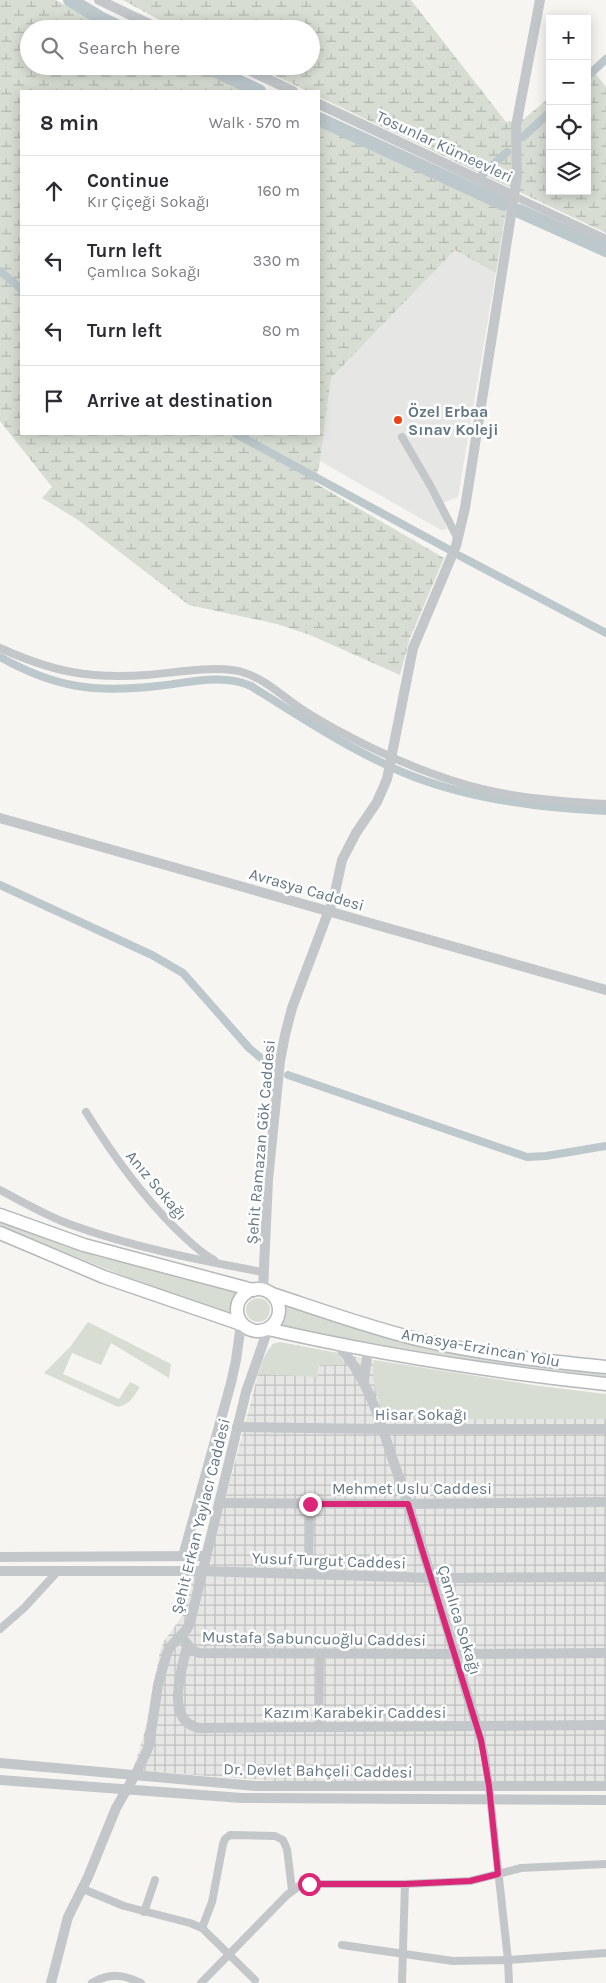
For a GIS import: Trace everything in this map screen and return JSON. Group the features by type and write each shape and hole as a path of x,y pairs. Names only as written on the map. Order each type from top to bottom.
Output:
{"highway":[{"name":"Amasya-Erzincan Yolu","path":"0,1215 84,1246 262,1291 368,1325 423,1340 518,1356 606,1367"},
{"path":"0,1233 104,1277 241,1324 254,1331 268,1329 274,1324 279,1312 277,1302 262,1291 243,1294 237,1303 236,1314 241,1324"},
{"name":"Amasya-Erzincan Yolu","path":"268,1329 337,1344 481,1368 606,1384"}],"street":[{"path":"99,0 141,20"},
{"name":"Tosunlar Kümeevleri","path":"320,104 514,196 517,177 516,126 540,0"},
{"path":"259,75 291,90"},
{"path":"514,196 606,239"},
{"name":"Şehit Ramazan Gök Caddesi","path":"262,1291 268,1180 281,1052 292,1008 329,911 342,860 356,833 377,802 387,779 413,648 458,539 478,438 514,196"},
{"path":"402,437 458,539"},
{"path":"0,648 33,663 76,674 145,676 220,669 245,673 271,687 323,722 429,772 486,790 514,796 606,804"},
{"name":"Avrasya Caddesi","path":"0,818 606,990"},
{"name":"Anız Sokağı","path":"86,1112 127,1174 153,1206 194,1246 220,1264"},
{"path":"0,1190 71,1224 151,1248 263,1272"},
{"name":"Şehit Erkan Yaylacı Caddesi","path":"183,1556 231,1383 241,1324"},
{"name":"Şehit Erkan Yaylacı Caddesi","path":"51,1983 68,1918 83,1889 116,1808 135,1776 149,1746 162,1668 170,1647 190,1623 237,1427 249,1382 268,1329"},
{"name":"Çamlıca Sokağı","path":"337,1344 353,1362 364,1382 382,1429 408,1504 477,1726 491,1800 509,1983"},
{"name":"Çamlıca Sokağı","path":"364,1382 368,1349"},
{"name":"Hisar Sokağı","path":"237,1427 382,1429 606,1428"},
{"name":"Mehmet Uslu Caddesi","path":"219,1503 606,1502"},
{"path":"309,1574 310,1504"},
{"path":"0,1557 206,1556"},
{"name":"Yusuf Turgut Caddesi","path":"0,1571 202,1571 431,1578 606,1577"},
{"path":"0,1629 24,1608 58,1571"},
{"name":"Mustafa Sabuncuoğlu Caddesi","path":"182,1634 188,1646 199,1653 606,1653"},
{"name":"Kazım Karabekir Caddesi","path":"188,1646 178,1699 183,1720 189,1726 199,1728 606,1725"},
{"path":"318,1727 320,1654"},
{"name":"Dr. Devlet Bahçeli Caddesi","path":"0,1763 256,1786 606,1786"},
{"name":"Dr. Devlet Bahçeli Caddesi","path":"0,1780 242,1798 606,1800"},
{"path":"202,1928 212,1902 223,1844 230,1835 275,1836 283,1840 287,1849 292,1890"},
{"path":"201,1983 292,1890 299,1886 320,1883 405,1884 470,1881 534,1866 606,1864"},
{"path":"144,1912 155,1880"},
{"path":"402,1983 405,1884"},
{"path":"83,1889 124,1906 190,1923 202,1928 256,1980"},
{"path":"342,1946 454,1961 508,1960 606,1953"},
{"path":"92,1983 109,1975 116,1975 141,1983"}],"shaded area":[{"name":"Özel Erbaa Sınav Koleji","path":"455,250 496,273 458,497 438,505 447,529 441,530 320,461 331,378"},
{"path":"279,1342 374,1360 375,1387 386,1419 606,1419 606,1781 286,1782 133,1770 145,1731 160,1651 164,1641 185,1612 190,1577 210,1558 258,1374 268,1350 273,1344"}],"green space":[{"path":"0,0 56,0 91,20 20,20 20,75 210,75 243,90 20,90 20,435 320,435 320,125 506,211 496,273 455,250 331,378 320,461 315,483 444,558 410,638 400,675 310,635 277,624 189,605 78,520 42,498 52,487 0,421"},
{"path":"123,0 411,0 506,122 524,119 546,100 546,195 591,195 591,68 606,87 606,233 320,97 320,90 305,90 274,75 320,75 320,20 160,20"},
{"path":"0,1220 99,1257 236,1290 230,1314 119,1274 0,1226"},
{"path":"258,1298 266,1302 270,1310 266,1318 258,1322 250,1318 246,1310 250,1302"},
{"path":"284,1305 307,1312 606,1372 606,1377 473,1360 279,1327"},
{"path":"88,1322 171,1364 169,1378 111,1343 101,1365 72,1353 63,1374 119,1399 130,1382 140,1387 131,1400 122,1406 118,1407 44,1373 70,1347"},
{"path":"279,1342 338,1353 345,1365 320,1365 318,1377 258,1374 268,1351 274,1344"},
{"path":"374,1360 540,1386 606,1394 606,1419 385,1419 377,1398 374,1383"}],"waterway":[{"path":"70,0 104,20"},
{"path":"591,73 606,59"},
{"path":"224,75 257,90"},
{"path":"523,137 546,116"},
{"path":"320,119 504,204"},
{"path":"482,175 507,152"},
{"path":"519,211 606,250"},
{"path":"0,271 20,288"},
{"path":"238,435 448,549"},
{"path":"460,556 606,633"},
{"path":"0,657 39,676 57,682 95,688 135,688 217,679 240,682 251,686 363,753 402,772 426,781 451,789 502,800 606,811"},
{"path":"0,885 152,955 183,973 249,1048 268,1064"},
{"path":"288,1075 527,1157 546,1156 606,1146"}],"place":[{"name":"Özel Erbaa Sınav Koleji","path":"398,420"}],"route":[{"path":"309,1884 405,1884 470,1881 498,1874 489,1786 481,1740 408,1504 310,1504"}]}
